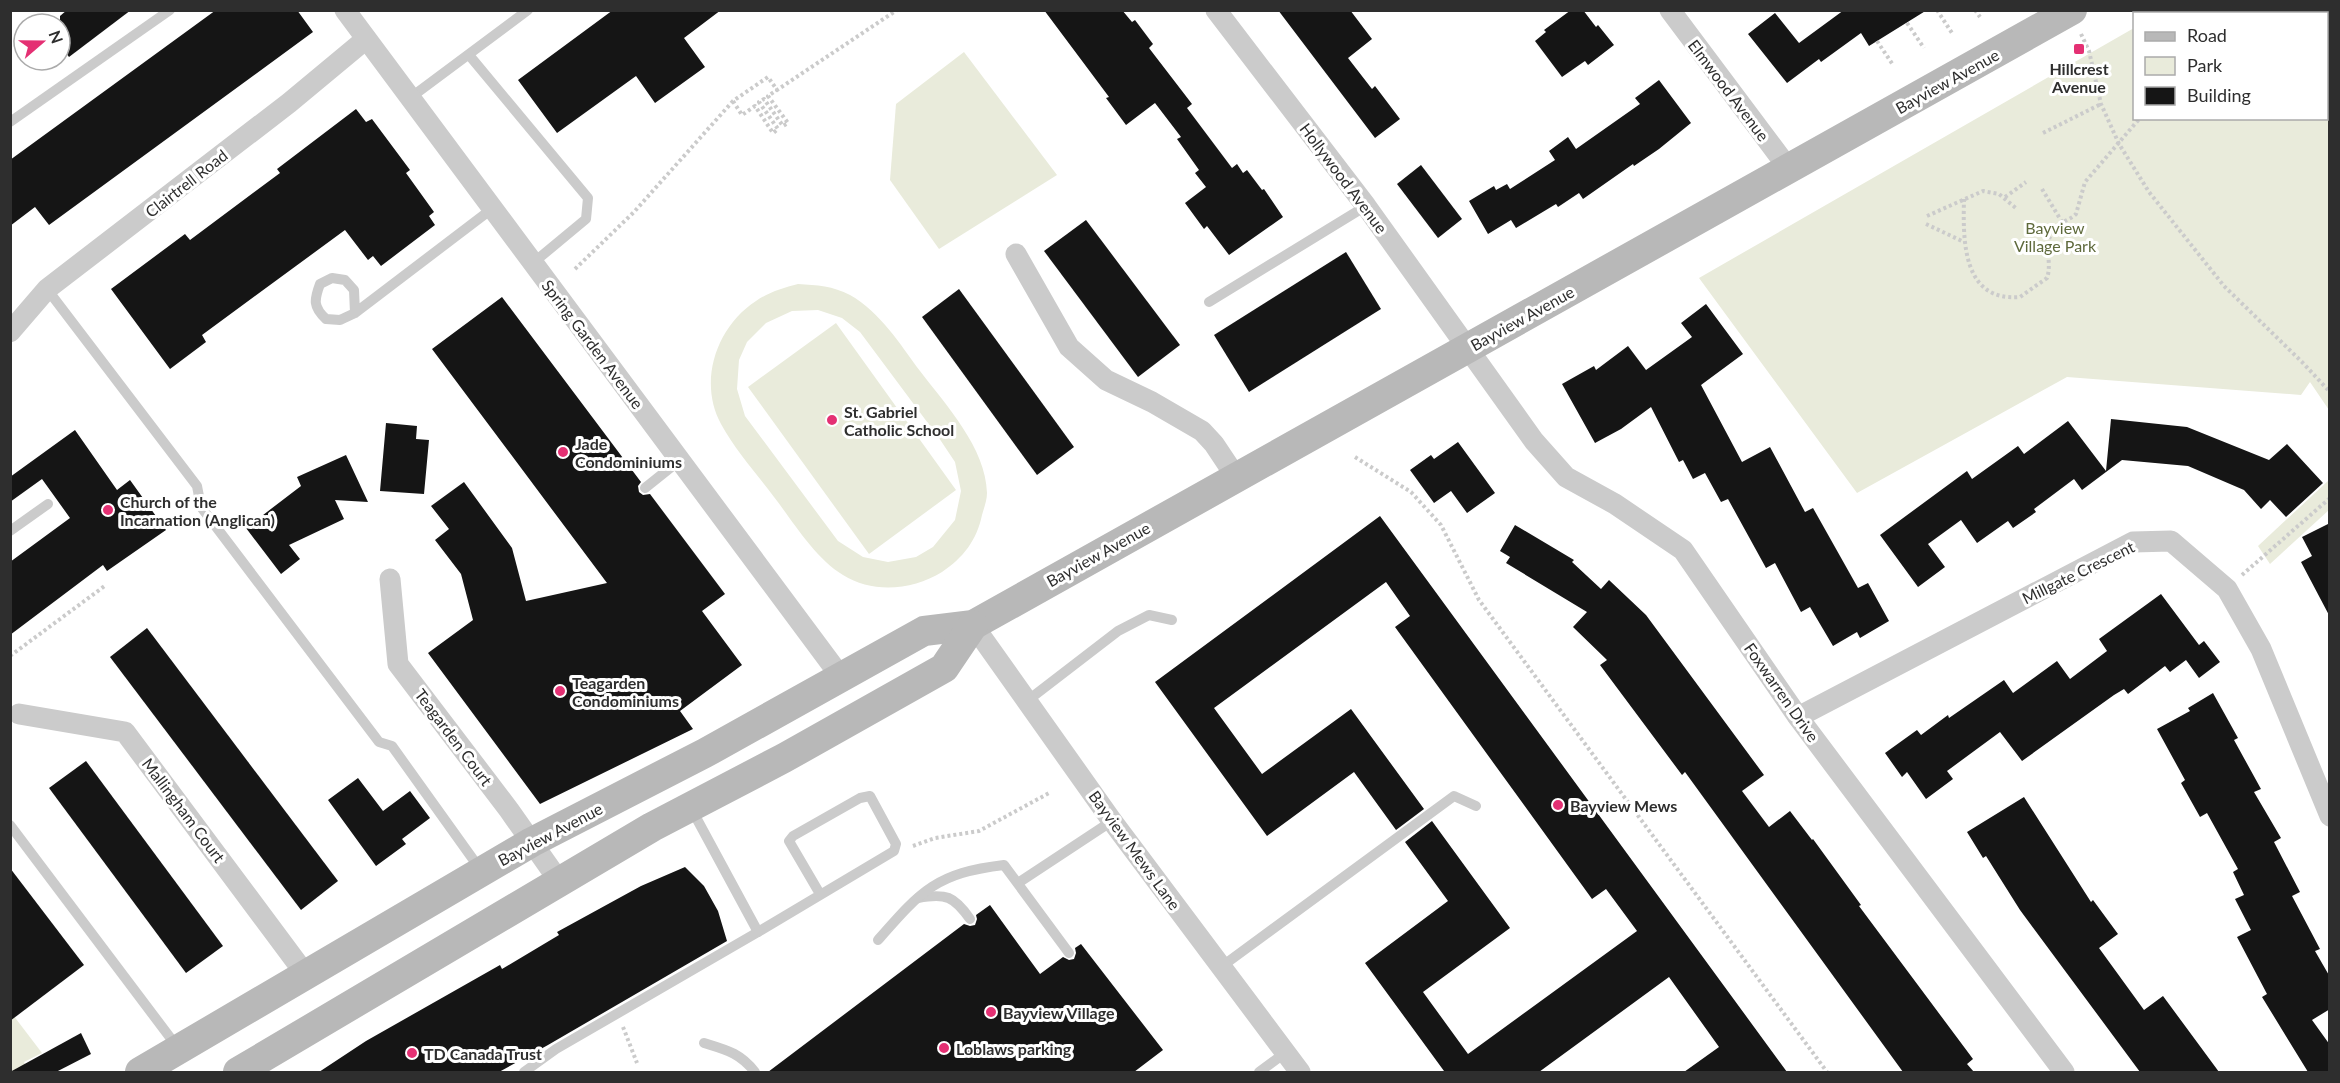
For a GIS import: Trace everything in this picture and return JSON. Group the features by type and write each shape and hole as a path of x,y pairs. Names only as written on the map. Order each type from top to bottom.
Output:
{"main road":[{"name":"Bayview Avenue","path":"140,1072 532,842 705,753 924,631 973,625 2072,10"},
{"name":"Bayview Avenue","path":"238,1072 559,881 944,668 973,625"},
{"path":"742,780 787,728 837,699 842,687 841,678"}],"street":[{"name":"Spring Garden Avenue","path":"345,10 841,678"},
{"name":"Hollywood Avenue","path":"1216,10 1366,206 1468,348"},
{"name":"Elmwood Avenue","path":"1670,10 1789,169"},
{"name":"Clairtrell Road","path":"10,332 47,289 289,103 366,39"},
{"path":"1016,254 1069,347 1106,380 1152,402 1202,432 1214,444 1236,477"},
{"name":"Foxwarren Drive","path":"1468,348 1534,441 1566,477 1615,504 1683,549 1798,717 2064,1072"},
{"name":"Millgate Crescent","path":"1798,717 2133,542 2171,541 2226,589 2261,649 2330,816"},
{"name":"Teagarden Court","path":"390,579 398,664 559,881"},
{"name":"Bayview Mews Lane","path":"973,625 1112,821 1300,1072"},
{"name":"Mallingham Court","path":"20,714 125,732 306,975"}],"lane":[{"path":"10,122 170,10"},
{"path":"410,98 528,10"},
{"path":"468,55 588,198 586,219 533,263"},
{"path":"1209,302 1366,206"},
{"path":"355,313 354,290 345,280 332,278 320,284 315,297 316,310 326,320 340,320 355,313 493,208"},
{"path":"47,289 197,486 201,507 379,742 392,746 482,872"},
{"path":"645,488 680,460"},
{"path":"10,531 48,504"},
{"path":"1027,701 1118,631 1149,615 1172,620"},
{"path":"524,1072 556,1049 894,851 896,844 870,796 860,798 793,836 789,841 820,894"},
{"path":"1221,967 1454,796 1476,806"},
{"path":"690,807 758,932"},
{"path":"1018,883 1112,821"},
{"path":"10,825 179,1050"},
{"path":"878,940 915,898 941,880 974,868 1004,865 1069,953"},
{"path":"915,898 938,894 952,899 960,905 970,919"},
{"path":"704,1043 730,1051 745,1060 755,1072"},
{"path":"1259,1072 1286,1053"}],"path":[{"path":"733,101 742,115 754,106 773,133 778,129 759,102 764,99 783,126 788,123 768,96 897,10"},
{"path":"1937,10 1952,33"},
{"path":"1975,10 1980,17"},
{"path":"1907,23 1924,48"},
{"path":"1877,41 1893,65"},
{"path":"2089,51 2101,104 2120,144 2149,192 2224,286 2330,392"},
{"path":"575,269 634,212 733,101 768,77 777,90"},
{"path":"2043,133 2101,104"},
{"path":"1964,199 1964,242 1976,278 1981,286 2000,296 2020,297 2047,278 2047,243 2052,232 2062,222 2076,214 2083,184 2138,120"},
{"path":"2005,197 2026,182"},
{"path":"2042,189 2062,222"},
{"path":"1927,216 1983,190 1993,191 2005,197 2017,209"},
{"path":"1926,224 1964,242"},
{"path":"1355,457 1411,492 1441,525 1479,600 1827,1072"},
{"path":"2226,589 2330,498"},
{"path":"10,656 106,585"},
{"path":"894,851 935,838 979,831 1051,792"},
{"path":"621,1024 630,1040 637,1063"}],"green space":[{"name":"Bayview Village Park","path":"2329,11 2329,410 2310,382 2301,395 2067,377 1857,493 1699,278 2133,29 2133,120 2328,120 2328,12 2162,12"},
{"path":"964,52 1057,175 939,249 890,180 896,104"},
{"path":"798,284 837,290 850,295 871,310 897,340 963,428 980,460 987,493 977,532 968,548 950,567 931,578 906,586 880,587 855,581 833,568 806,539 739,452 721,424 714,408 711,373 721,340 730,325 756,301","holes":["818,310 842,318 860,332 955,462 961,491 955,520 933,547 916,557 888,562 863,557 838,541 745,416 737,389 739,360 747,342 766,323 792,311"]},
{"path":"836,323 956,490 869,554 748,387"},
{"path":"2329,480 2329,510 2270,564 2258,546"},
{"path":"10,1011 42,1053 24,1062 30,1072 11,1072"}],"building":[{"path":"67,10 131,10 72,55 72,12 65,12"},
{"path":"216,10 297,10 313,32 49,225 35,207 10,226 10,160"},
{"path":"613,10 721,10 684,38 705,67 655,103 636,76 557,133 518,80"},
{"path":"1044,10 1122,10 1132,22 1135,20 1153,44 1149,48 1192,104 1187,108 1232,168 1237,164 1243,173 1247,170 1262,190 1264,189 1283,217 1229,255 1207,226 1204,229 1185,203 1206,187 1195,173 1199,170 1177,139 1181,137 1155,103 1126,125 1106,98 1109,97"},
{"path":"1278,10 1350,10 1372,39 1348,58 1372,89 1375,86 1400,119 1375,138"},
{"path":"1571,10 1583,10 1614,45 1588,65 1585,61 1562,77 1535,41 1546,32 1544,30"},
{"path":"1844,10 1927,10 1869,46 1861,33 1821,62 1819,59 1787,83 1748,34 1775,13 1799,43"},
{"path":"1659,80 1691,123 1659,149 1583,199 1579,193 1558,207 1556,204 1516,228 1511,220 1488,234 1469,201 1494,186 1496,190 1507,184 1510,189 1555,160 1549,151 1568,137 1576,149 1640,104 1635,98"},
{"path":"356,109 366,122 372,119 410,170 406,173 434,212 429,216 435,225 381,266 373,256 368,260 345,230 202,335 206,342 170,369 111,289 185,234 190,240 280,173 277,169"},
{"path":"1421,165 1462,219 1438,238 1397,184"},
{"path":"1086,220 1180,345 1138,377 1044,251"},
{"path":"1346,252 1381,309 1249,392 1214,335"},
{"path":"959,289 1074,447 1037,475 922,317"},
{"path":"502,297 641,482 638,486 639,492 643,495 650,494 725,594 702,611 742,665 680,711 693,729 540,804 428,653 473,620 461,574 435,540 449,529 431,506 464,482 512,548 526,601 607,583 432,349"},
{"path":"1706,304 1743,354 1701,385 1742,462 1770,447 1805,512 1813,508 1858,588 1868,583 1889,621 1860,638 1857,632 1833,646 1810,607 1801,612 1775,563 1766,568 1728,499 1721,502 1705,473 1693,479 1683,460 1679,462 1651,407 1621,429 1595,443 1562,384 1594,366 1596,370 1628,346 1646,370 1692,337 1681,323"},
{"path":"2111,419 2187,427 2269,460 2287,444 2323,483 2286,517 2270,500 2261,509 2244,490 2188,466 2122,460 2082,490 2074,479 2034,509 2036,512 2013,528 2008,521 1977,543 1961,520 1928,544 1945,567 1918,587 1880,535 1967,471 1972,479 2018,446 2024,454 2068,421 2106,471"},
{"path":"386,423 417,426 416,439 429,440 424,494 380,491"},
{"path":"75,430 117,490 130,480 166,530 107,571 103,565 10,635 10,562 70,518 42,479 10,502 10,477"},
{"path":"1458,442 1495,493 1467,513 1451,491 1434,503 1410,470 1431,455 1434,459"},
{"path":"346,455 368,502 335,500 344,519 289,545 300,559 281,574 246,528 301,486 297,477"},
{"name":"Bayview Mews","path":"1380,516 1787,1072 1684,1072 1719,1047 1669,977 1539,1072 1442,1072 1444,1071 1365,963 1448,901 1405,842 1432,821 1510,928 1423,992 1468,1054 1637,931 1606,889 1592,899 1395,627 1410,616 1386,582 1214,708 1262,774 1351,709 1424,809 1396,830 1354,772 1267,836 1155,682"},
{"path":"2330,523 2330,617 2301,562 2312,556 2302,537"},
{"path":"1515,525 1574,560 1572,562 1601,589 1609,580 1646,615 1764,775 1742,791 1769,827 1790,811 1813,839 1861,905 1859,906 1973,1059 1967,1064 1974,1072 1903,1072 1685,772 1682,775 1600,665 1607,660 1573,627 1587,612 1506,563 1510,557 1500,551"},
{"path":"2161,594 2199,645 2204,641 2220,662 2199,678 2186,660 2170,672 2165,666 2128,694 2124,689 2114,695 2022,761 2000,732 1947,771 1953,779 1926,799 1907,772 1902,777 1885,753 1917,730 1921,735 1948,715 1949,718 2004,680 2013,693 2057,661 2070,679 2107,651 2099,639"},
{"path":"147,628 338,881 301,910 110,657"},
{"path":"2213,693 2238,738 2234,740 2261,789 2254,792 2281,838 2274,842 2300,892 2292,896 2320,949 2315,951 2330,977 2330,1009 2312,1020 2330,1045 2330,1072 2308,1072 2262,997 2267,994 2237,937 2251,930 2235,899 2244,895 2233,872 2238,869 2207,813 2200,817 2181,783 2185,780 2157,729 2190,711 2188,708"},
{"path":"86,761 223,946 186,973 49,788"},
{"path":"358,778 383,811 410,791 430,818 402,839 406,844 376,866 328,800"},
{"path":"2024,797 2091,902 2093,900 2118,934 2099,948 2144,1010 2163,996 2219,1072 2140,1072 2020,910 1986,856 1983,858 1967,832"},
{"path":"685,867 704,886 718,911 727,941 548,1045 499,1072 319,1072 366,1041 500,965 502,969 559,935 557,932 641,886"},
{"path":"10,868 84,965 10,1021"},
{"name":"Bayview Village","path":"990,905 1040,974 1063,957 1069,960 1074,959 1075,948 1081,944 1163,1050 1134,1072 768,1072 964,924 975,925 976,915"},
{"path":"81,1033 91,1054 56,1072 10,1072"}],"place":[{"name":"Hillcrest Avenue","path":"2079,49"},
{"name":"St. Gabriel Catholic School","path":"832,420"},
{"name":"Jade Condominiums","path":"563,452"},
{"name":"Church of the Incarnation (Anglican)","path":"108,510"},
{"name":"Teagarden Condominiums","path":"560,691"},
{"name":"Bayview Mews","path":"1558,805"},
{"name":"Bayview Village","path":"991,1012"},
{"name":"Loblaws parking","path":"944,1048"},
{"name":"TD Canada Trust","path":"412,1053"}]}
